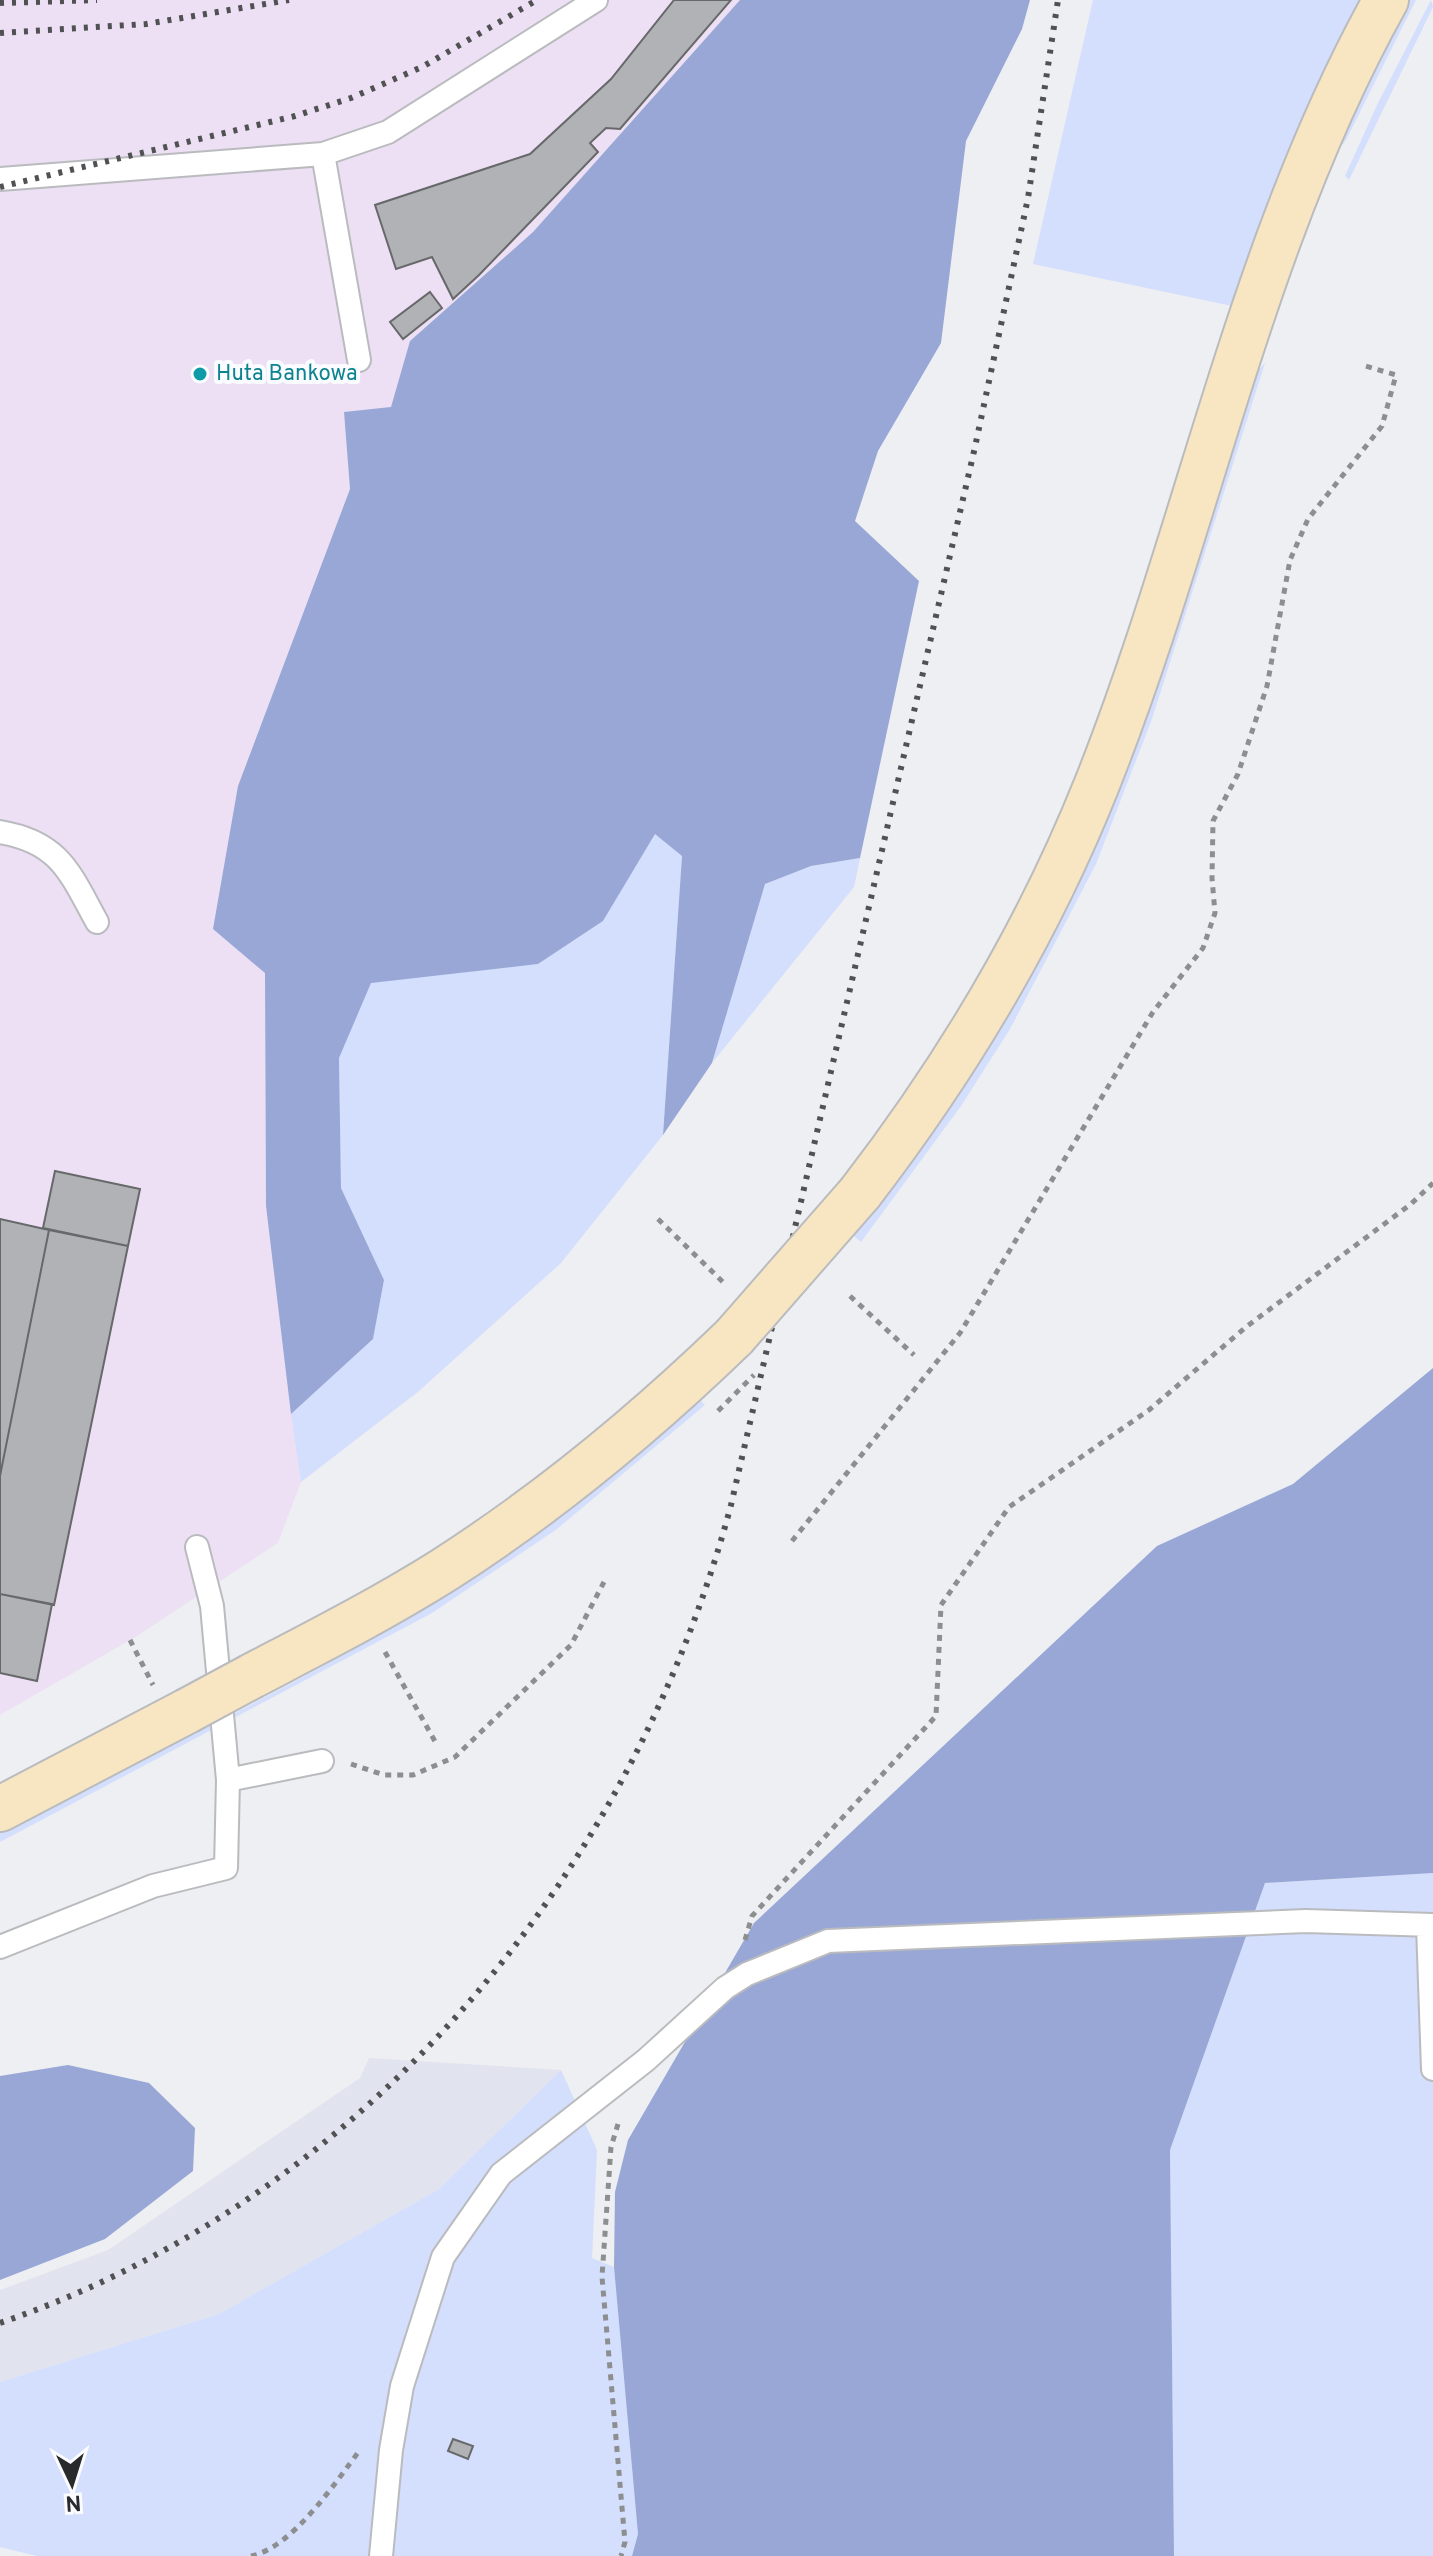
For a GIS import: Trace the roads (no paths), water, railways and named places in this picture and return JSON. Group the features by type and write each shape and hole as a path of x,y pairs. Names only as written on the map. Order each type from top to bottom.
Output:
{"street":[{"path":"0,1809 172,1702 252,1676 392,1602 516,1522 618,1443 734,1337 860,1193 939,1085 987,1009 1037,918 1076,836 1117,732 1288,212 1345,78 1386,0"}],"lane":[{"path":"0,179 323,154 388,132 596,0"},
{"path":"323,154 359,360"},
{"path":"0,832 39,842 65,863 97,922"},
{"path":"0,1947 153,1886 226,1868 228,1780 212,1606 197,1547"},
{"path":"228,1780 322,1761"},
{"path":"381,2556 391,2450 402,2386 443,2257 501,2174 619,2082 725,1988 747,1974 828,1941 1306,1921 1430,1925 1433,2069"}],"railway":[{"path":"0,3 97,0"},
{"path":"0,33 146,24 289,0"},
{"path":"0,187 295,116 351,98 422,67 537,0"},
{"path":"0,2323 133,2267 255,2194 366,2106 466,2006 553,1893 627,1771 686,1641 731,1505 975,447 1028,198 1058,0"}],"place":[{"name":"Huta Bankowa","path":"200,374"}]}
